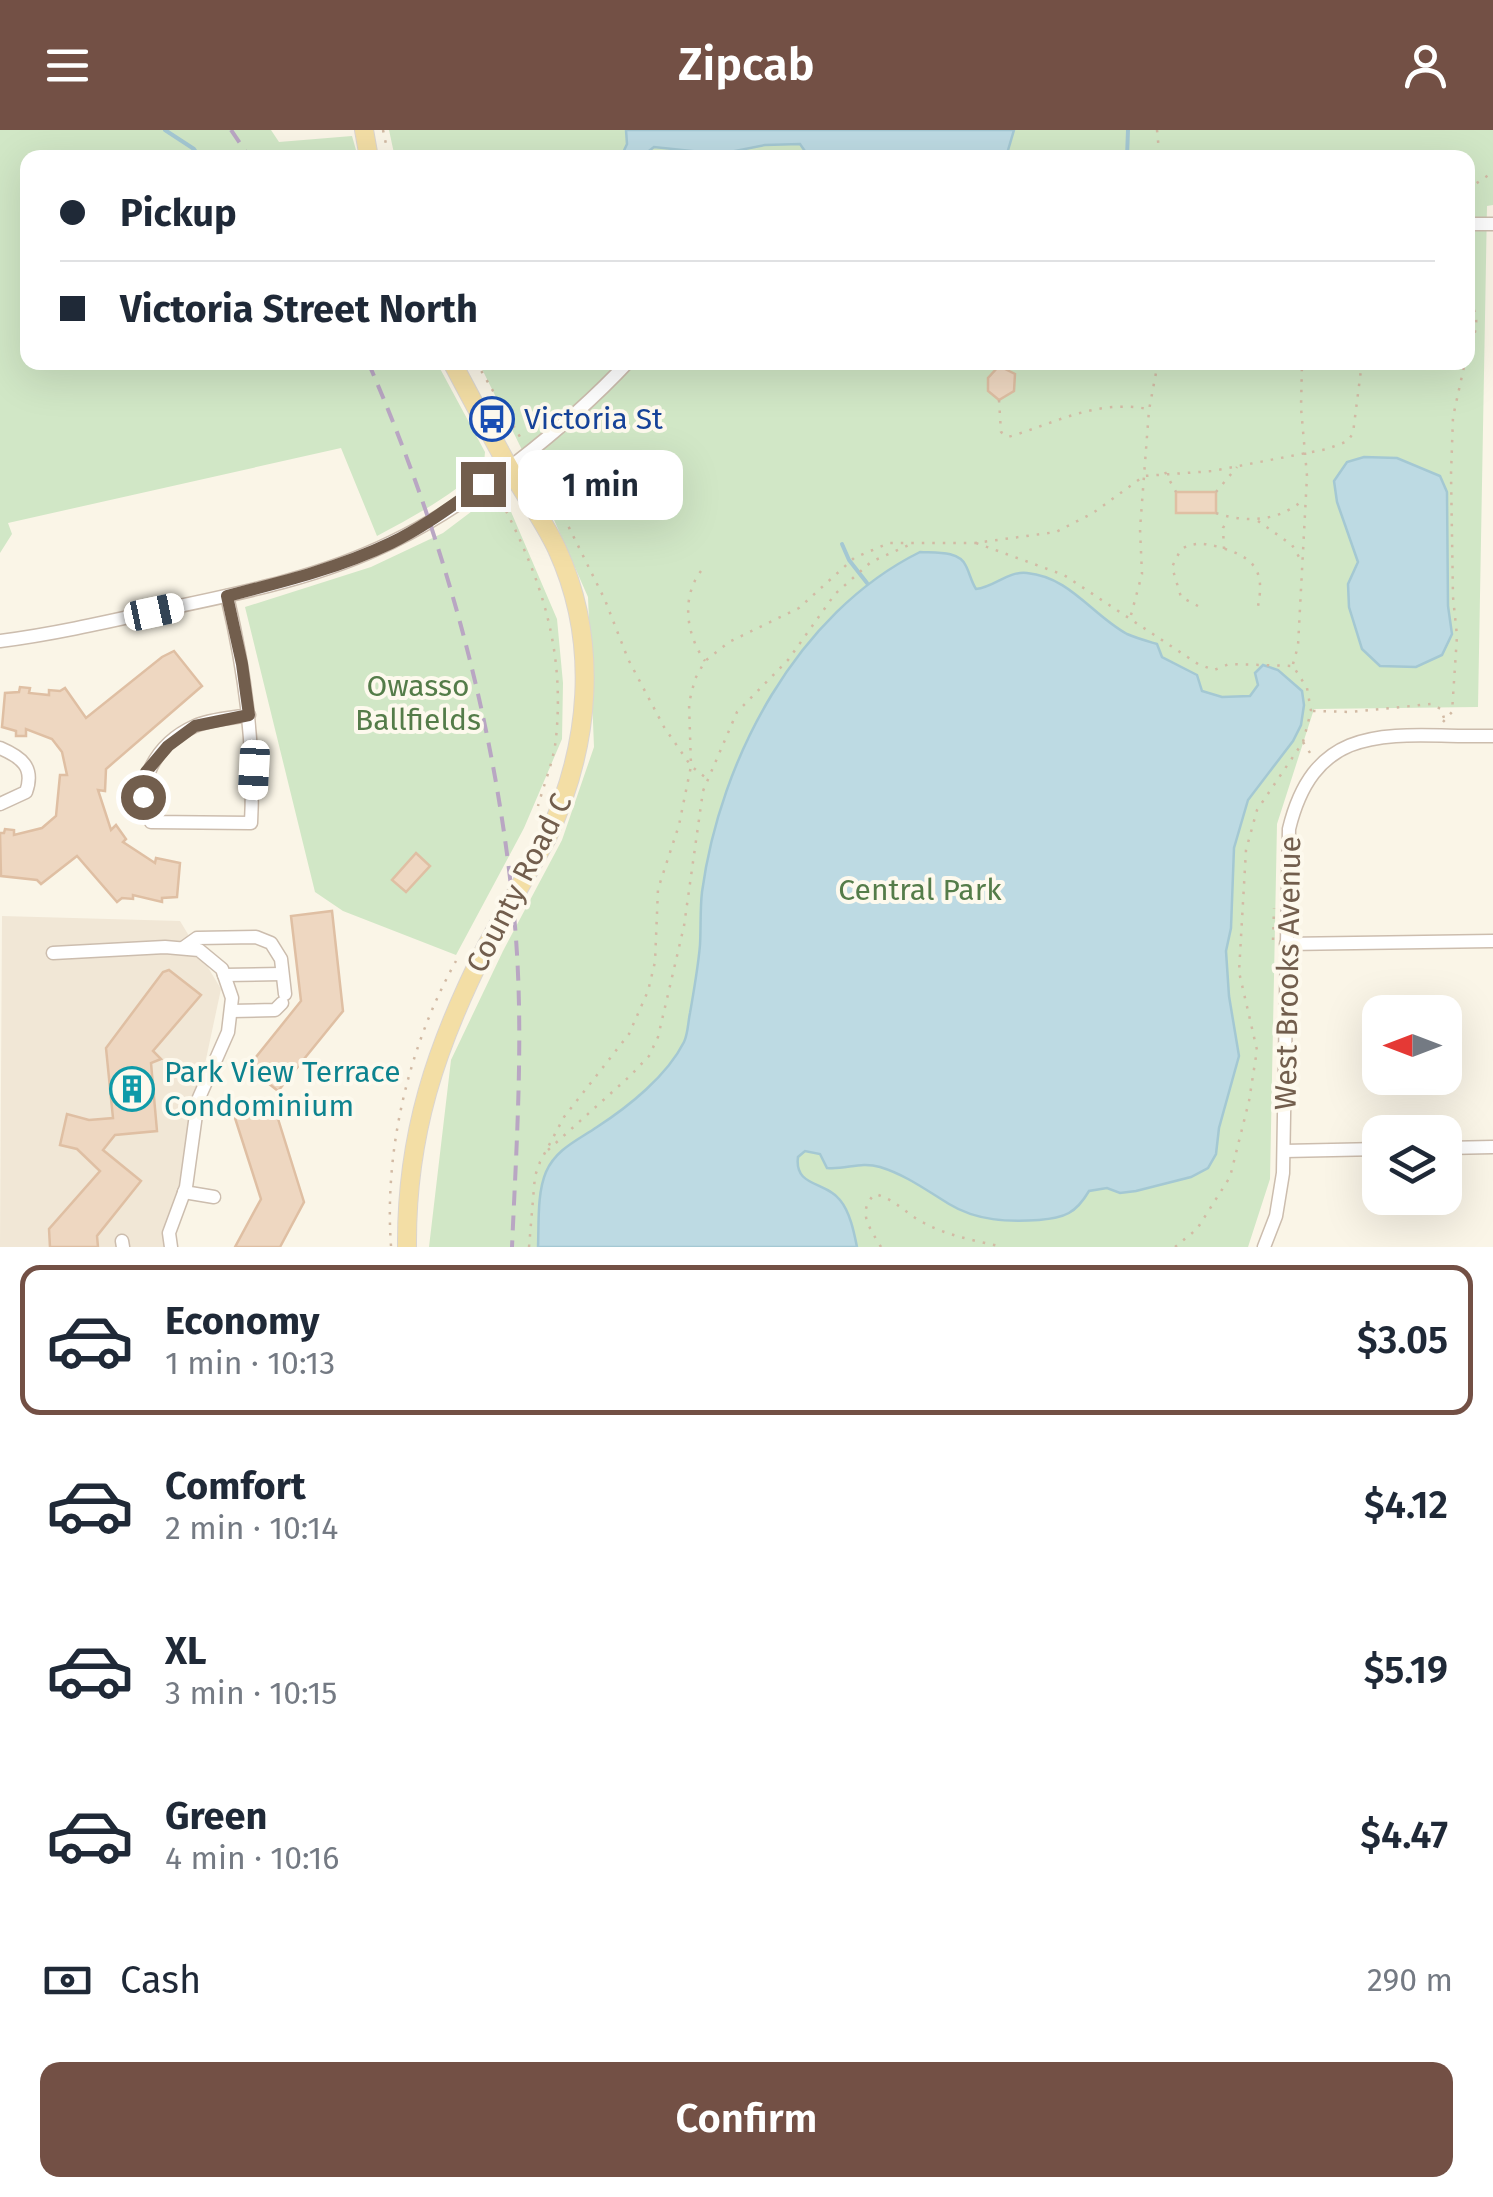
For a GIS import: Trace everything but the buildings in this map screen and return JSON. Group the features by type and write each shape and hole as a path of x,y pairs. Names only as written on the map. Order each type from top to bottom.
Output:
{"main road":[{"name":"County Road C","path":"407,1247 409,1181 417,1121 447,1030 486,947 546,838 572,776 584,715 585,652 563,562 456,370"}],"street":[{"path":"0,641 227,596 288,580 390,543 430,521 528,451 573,416 620,370"},
{"path":"227,596 249,715 254,770 250,824 150,822 143,797 146,772 168,746 195,726 249,715"},
{"name":"West Brooks Avenue","path":"1264,1247 1278,1205 1284,1150 1280,946 1290,830 1301,792 1318,766 1344,746 1360,740 1493,736"},
{"path":"0,748 19,756 29,768 30,782 26,792 0,804"},
{"path":"182,948 197,938 256,937 271,942 280,959 284,999 275,1010 231,1011"},
{"path":"1280,946 1493,942"},
{"path":"53,953 199,950 224,975 232,998 228,1032 198,1100 184,1192 168,1232 172,1247"},
{"path":"224,975 282,974"},
{"path":"1462,1148 1493,1147"},
{"path":"1284,1150 1362,1149"},
{"path":"184,1192 214,1197"}],"path":[{"path":"481,370 542,468 605,600 628,659 664,728 691,766 707,779"},
{"path":"1130,616 1142,574 1140,529 1157,370"},
{"path":"1175,1247 1197,1230 1230,1177 1250,1102 1257,1050 1239,972 1246,850 1258,810 1303,742 1312,710 1307,688 1293,666 1298,646 1307,476 1302,370"},
{"path":"529,1247 535,1176 546,1151 564,1117 629,1034 648,992 655,962 658,889 691,766 689,703 694,679 706,661 729,642 799,608 854,558 889,543 975,543 1056,532 1093,513 1144,476 1213,471 1328,450 1348,441 1353,433 1361,370"},
{"path":"1446,722 1452,712 1457,636 1453,597 1454,417 1463,370"},
{"path":"999,400 1000,432 1008,437 1088,410 1132,406 1150,410"},
{"path":"1216,492 1238,466"},
{"path":"1166,472 1176,492"},
{"path":"1216,514 1258,521 1295,508 1305,498"},
{"path":"500,499 527,550 550,616 558,675 556,741 538,806"},
{"path":"1224,549 1224,528 1229,518"},
{"path":"1258,521 1292,545 1303,563"},
{"path":"1198,606 1181,597 1172,567 1174,558 1191,544 1201,542 1253,562 1261,589 1257,611"},
{"path":"546,1151 630,1076 658,1037 684,926 707,779 737,712 788,660 834,594 871,562 914,543"},
{"path":"975,543 1064,575 1198,664 1214,670 1229,664 1293,666"},
{"path":"701,571 690,584 688,609 692,633 706,661"},
{"path":"1312,710 1351,712 1431,704 1441,709 1446,722"},
{"path":"1430,723 1446,722"},
{"path":"1303,742 1313,757"},
{"path":"1274,898 1280,946"},
{"path":"881,1247 864,1217 866,1202 875,1194 888,1197 922,1222 1003,1247"}],"shaded area":[{"path":"2,916 180,921 221,989 169,1232 172,1247 0,1247"}],"green space":[{"path":"0,130 271,130 279,142 352,136 356,150 20,150 20,370 441,370 485,452 484,464 447,495 377,536 341,448 8,523 12,534 0,553"},
{"name":"Central Park","path":"389,130 1493,130 1493,205 1487,206 1478,707 1314,709 1277,824 1270,1179 1248,1247 429,1247 451,1060 562,840 594,747 588,597 482,370 1475,370 1475,150 393,150"},
{"name":"Owasso Ballfields","path":"492,496 506,500 557,619 563,683 562,739 524,828 456,955 343,911 315,892 245,607 371,567 443,533"}],"water":[{"path":"626,130 1014,130 1008,150 804,150 800,144 740,150 624,150"},
{"path":"1364,457 1397,458 1440,476 1447,492 1448,606 1452,634 1442,655 1416,667 1380,666 1362,649 1349,607 1348,584 1358,562 1337,502 1334,481 1347,462"},
{"path":"920,552 958,557 976,589 1020,573 1056,582 1127,634 1157,644 1162,657 1197,675 1202,691 1222,697 1250,696 1258,685 1255,673 1263,665 1278,670 1302,691 1301,725 1248,800 1234,848 1231,928 1226,951 1239,1056 1219,1128 1216,1154 1208,1168 1191,1177 1136,1191 1089,1191 1079,1205 1063,1216 1016,1221 960,1210 880,1167 827,1168 820,1154 805,1151 798,1157 801,1174 840,1200 849,1216 857,1247 538,1247 541,1189 550,1164 568,1146 646,1090 684,1042 697,971 702,892 711,842 746,742 802,651 837,612 876,579"}],"waterway":[{"path":"165,130 195,150"},
{"path":"1127,150 1128,130"},
{"path":"842,544 867,583"}],"railway":[{"path":"231,130 245,150"},
{"path":"371,370 442,560 479,696 493,765 513,905 519,990 512,1247"}],"place":[{"name":"Victoria St","path":"492,419"},
{"name":"Park View Terrace Condominium","path":"132,1089"}],"route":[{"path":"143,797 146,772 168,746 195,726 249,715 227,596 361,556 430,521 483,484"}]}
